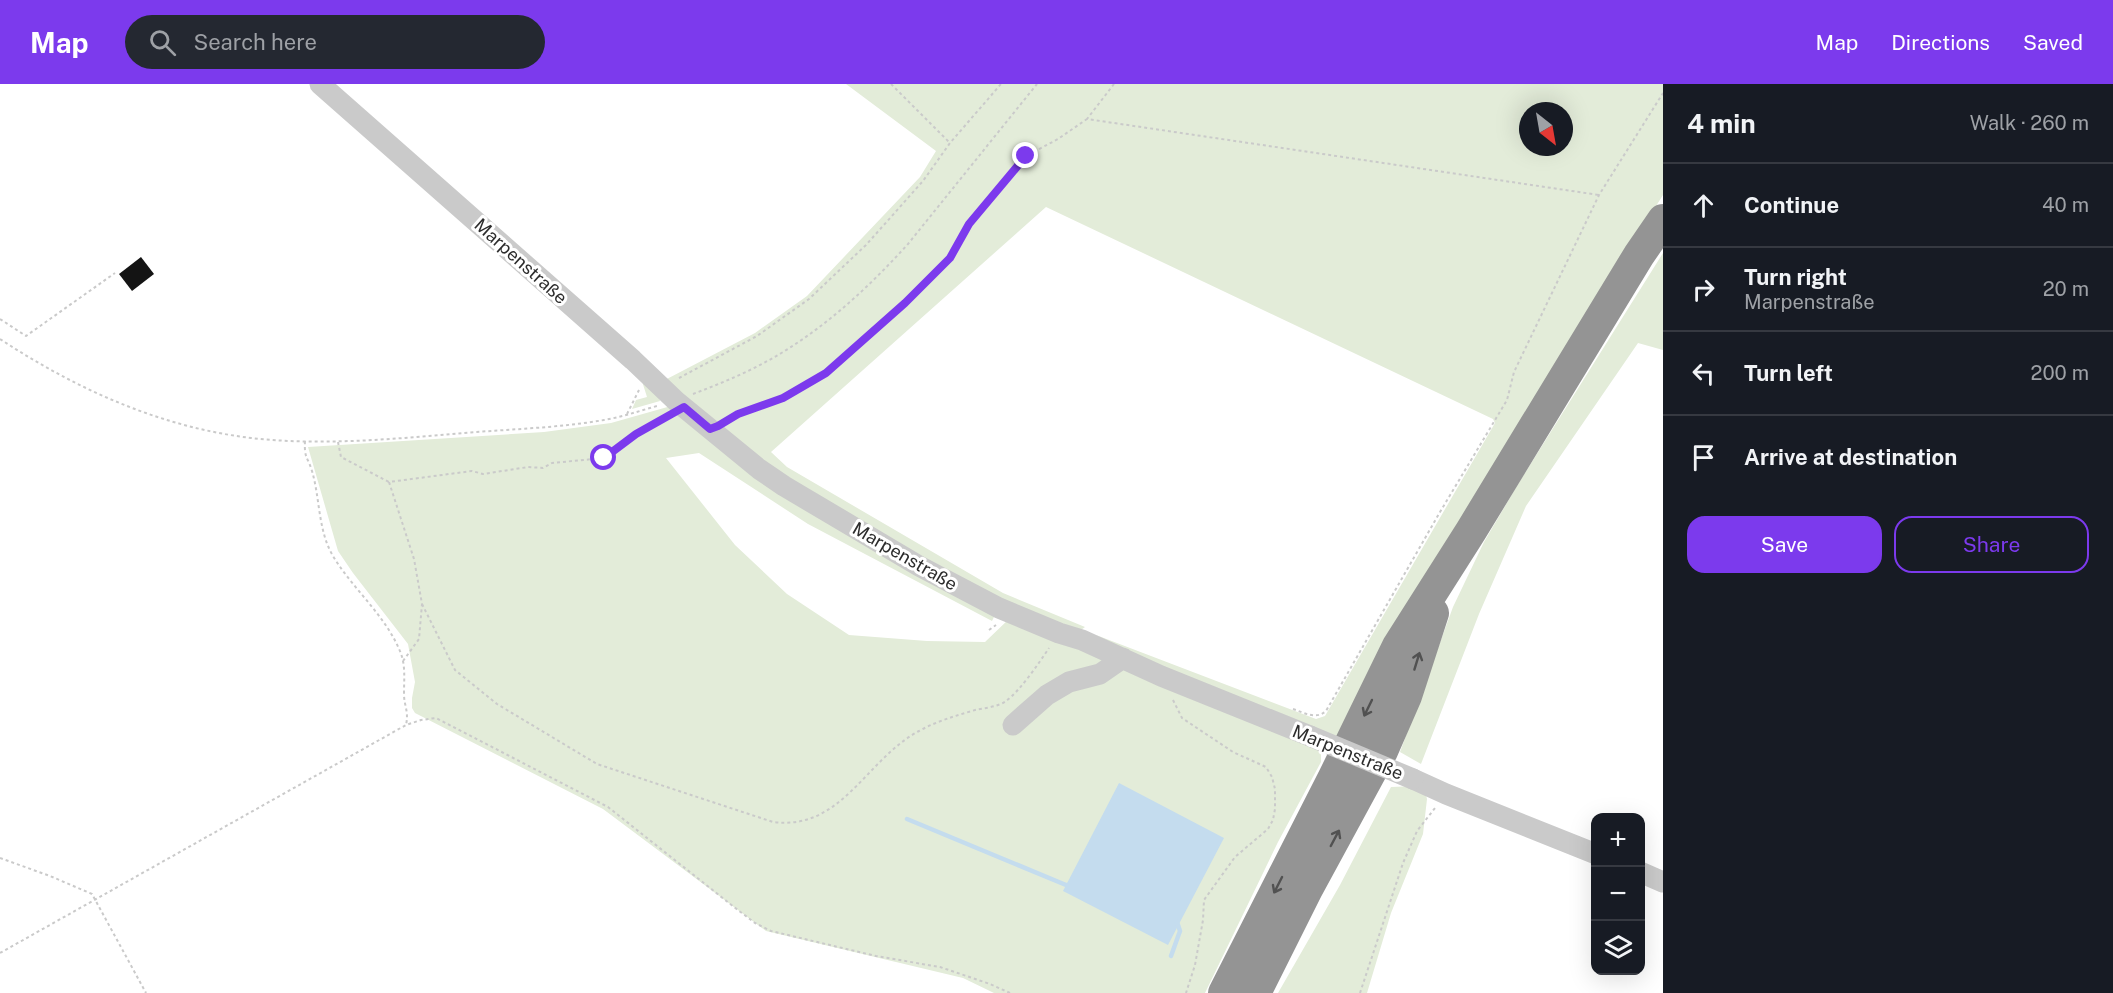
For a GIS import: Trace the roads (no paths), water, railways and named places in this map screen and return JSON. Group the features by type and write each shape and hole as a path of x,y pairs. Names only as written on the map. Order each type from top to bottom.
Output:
{"highway":[{"path":"1224,993 1398,646 1471,531 1639,255 1663,220"},
{"path":"1255,993 1307,889 1382,751 1406,696 1429,623 1471,531"}],"lane":[{"name":"Marpenstraße","path":"320,84 624,352 665,395 784,486 919,566 999,608 1082,640 1161,676 1591,852"},
{"path":"1013,725 1047,695 1069,682 1100,674 1123,658"},
{"path":"1645,874 1663,882"}],"water":[{"path":"1119,783 1224,838 1168,945 1063,891"}],"waterway":[{"path":"907,819 1070,885"},
{"path":"1171,956 1180,931 1177,922"}]}
